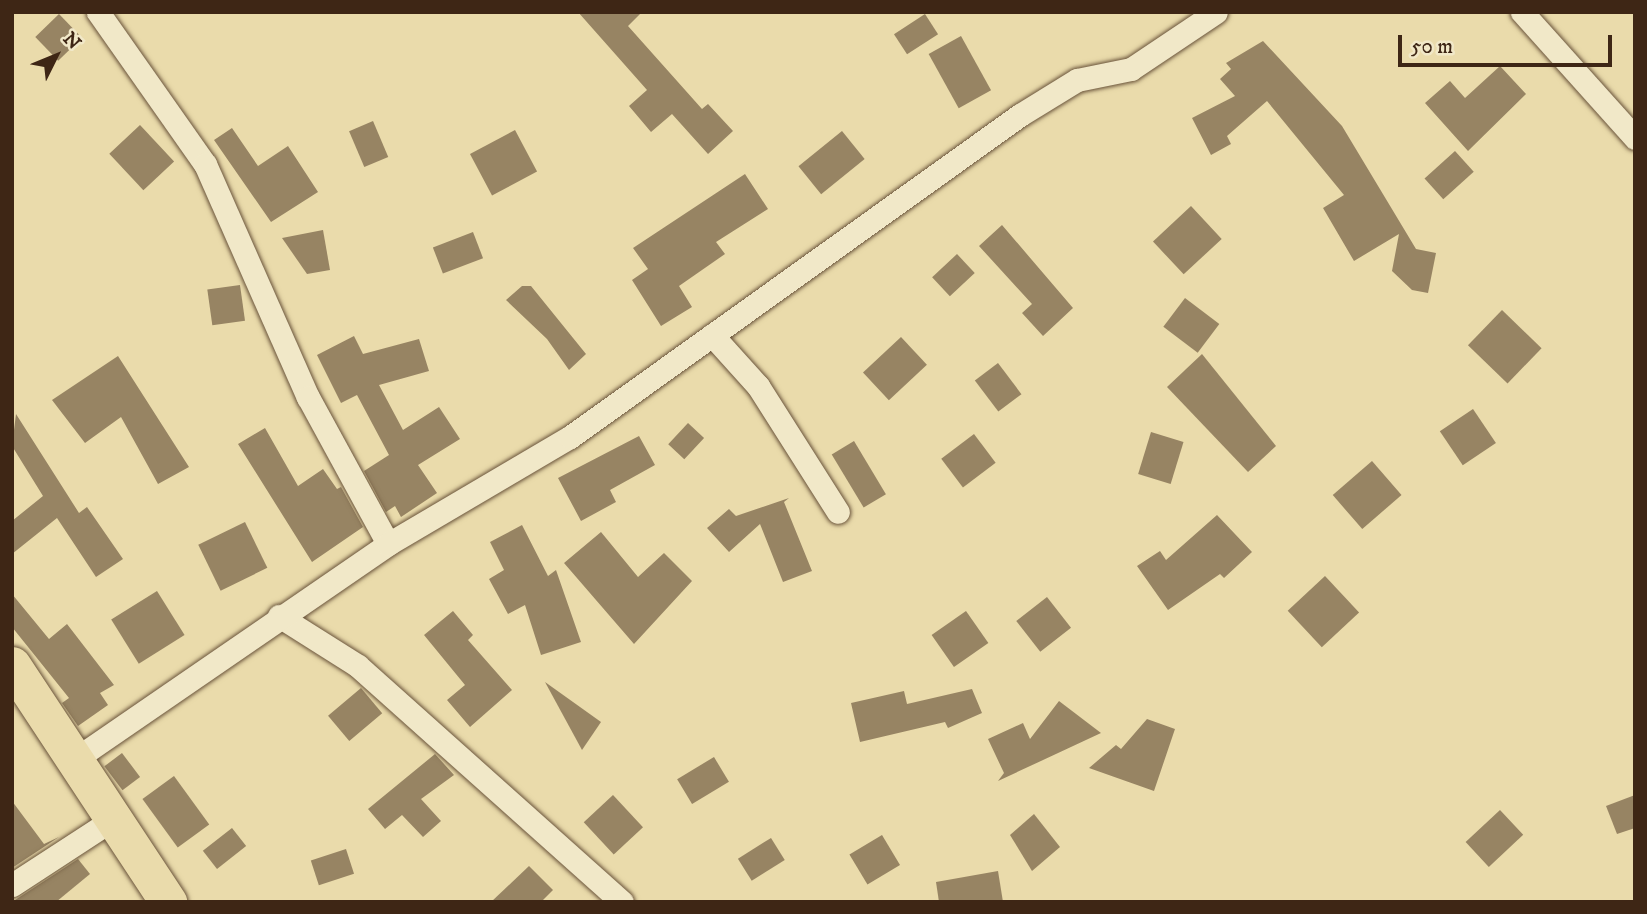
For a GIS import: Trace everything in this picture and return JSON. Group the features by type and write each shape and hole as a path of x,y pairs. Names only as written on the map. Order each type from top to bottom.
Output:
{"main road":[{"path":"12,665 71,762 168,902"}],"street":[{"path":"97,12 205,164 308,397 388,544"},
{"path":"71,762 279,616 388,544 570,437 1020,115 1077,80 1131,69 1216,12"},
{"path":"1522,12 1635,138"},
{"path":"712,335 758,386 838,512"},
{"path":"279,616 358,666 622,902"},
{"path":"12,885 110,821"}],"building":[{"path":"578,12 642,12 628,26 702,109 708,104 733,131 708,154 672,114 651,132 629,106 647,90"},
{"path":"59,14 82,38 58,61 35,37"},
{"path":"925,14 938,34 907,54 894,34"},
{"path":"961,36 991,90 959,108 929,54"},
{"path":"1263,41 1342,126 1416,249 1436,253 1428,293 1412,290 1392,271 1399,234 1354,261 1323,208 1344,195 1267,101 1227,136 1231,144 1211,155 1192,118 1235,96 1220,79 1231,69 1226,63"},
{"path":"1500,66 1526,94 1468,151 1425,103 1450,81 1465,98"},
{"path":"373,121 388,157 364,167 349,131"},
{"path":"140,125 174,162 143,190 109,154"},
{"path":"232,128 258,166 288,146 318,192 271,222 214,140"},
{"path":"515,130 537,171 492,195 470,154"},
{"path":"842,131 865,159 821,194 798,166"},
{"path":"1455,151 1474,172 1443,199 1425,178"},
{"path":"745,174 768,209 716,242 725,254 679,286 692,307 661,326 632,280 648,269 633,248"},
{"path":"1191,206 1222,239 1184,274 1153,241"},
{"path":"1002,225 1073,308 1043,336 1022,313 1032,304 979,246"},
{"path":"323,230 330,270 307,274 282,238"},
{"path":"473,232 483,258 443,274 433,247"},
{"path":"957,254 975,273 950,296 932,277"},
{"path":"240,285 245,321 212,325 207,290"},
{"path":"522,286 531,286 586,354 569,370 547,339 506,300"},
{"path":"1185,298 1219,324 1198,353 1163,327"},
{"path":"1502,310 1542,348 1508,383 1468,345"},
{"path":"354,336 363,354 419,339 429,371 379,385 403,430 439,407 460,439 418,465 437,493 401,517 395,506 386,512 364,471 389,455 357,395 341,403 317,355"},
{"path":"901,337 927,365 889,400 863,372"},
{"path":"1202,354 1276,446 1248,472 1167,387"},
{"path":"118,356 189,467 158,484 121,417 85,443 52,400"},
{"path":"998,363 1021,394 998,412 975,380"},
{"path":"1473,409 1496,443 1463,465 1440,431"},
{"path":"16,414 79,513 87,507 123,559 96,577 57,518 12,554 12,521 43,496 12,446"},
{"path":"688,423 704,438 684,459 668,444"},
{"path":"265,428 298,486 323,469 337,489 341,487 363,527 312,562 238,444"},
{"path":"1151,432 1184,442 1171,484 1138,474"},
{"path":"974,434 996,463 963,487 941,459"},
{"path":"639,436 655,465 610,490 616,502 581,521 558,478"},
{"path":"854,441 886,494 864,508 832,454"},
{"path":"1372,461 1402,495 1362,529 1333,495"},
{"path":"789,498 784,502 812,571 783,582 760,524 729,552 707,528 729,509 736,516"},
{"path":"1217,515 1252,552 1224,578 1220,574 1168,610 1137,566 1160,551 1166,560"},
{"path":"245,522 267,568 221,591 198,545"},
{"path":"522,525 548,576 556,570 581,642 541,655 525,605 508,614 489,579 504,570 490,542"},
{"path":"601,532 638,577 664,553 692,581 634,644 564,563"},
{"path":"1325,576 1359,613 1322,647 1288,611"},
{"path":"157,591 185,635 139,664 111,620"},
{"path":"12,594 49,639 67,624 114,685 100,693 108,705 78,726 62,703 69,698 12,627"},
{"path":"1047,597 1071,628 1040,652 1016,621"},
{"path":"453,611 473,635 468,640 512,690 470,727 447,700 465,685 424,635"},
{"path":"966,611 988,643 954,667 932,635"},
{"path":"545,682 601,722 582,750"},
{"path":"361,688 382,713 349,741 328,716"},
{"path":"972,689 982,713 948,728 945,722 860,742 851,703 904,691 907,704"},
{"path":"1059,701 1101,733 998,781 1004,773 988,739 1023,723 1030,739"},
{"path":"1147,719 1175,729 1154,791 1089,768 1116,745 1121,749"},
{"path":"122,753 140,777 122,790 104,766"},
{"path":"435,754 454,775 421,799 441,821 423,837 402,815 385,829 368,809"},
{"path":"714,757 729,782 692,804 677,779"},
{"path":"174,776 209,825 178,847 142,799"},
{"path":"613,795 643,827 614,854 584,822"},
{"path":"1635,795 1635,828 1617,834 1606,806"},
{"path":"12,801 44,844 59,837 12,868"},
{"path":"1500,810 1523,835 1489,867 1466,842"},
{"path":"1034,814 1060,847 1032,871 1010,835"},
{"path":"232,828 246,846 217,869 203,851"},
{"path":"882,835 900,865 867,885 849,855"},
{"path":"771,838 785,860 752,881 738,859"},
{"path":"346,849 354,874 319,885 311,860"},
{"path":"78,859 90,874 56,902 12,902"},
{"path":"529,866 553,890 541,902 491,902"},
{"path":"998,871 1003,902 939,902 936,882"}]}
